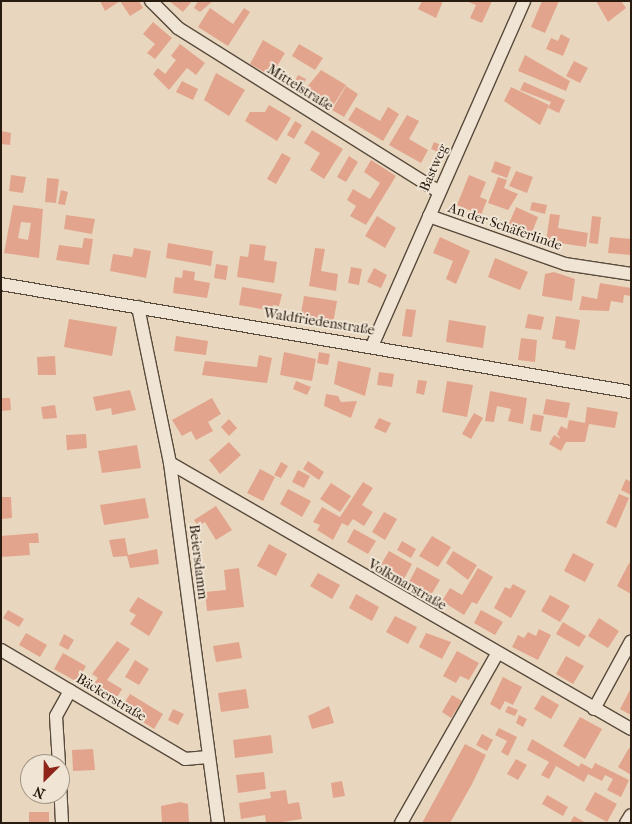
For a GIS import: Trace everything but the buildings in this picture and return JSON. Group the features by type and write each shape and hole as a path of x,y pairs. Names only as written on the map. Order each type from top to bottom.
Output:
{"street":[{"name":"Mittelstraße","path":"151,1 178,28 439,192"},
{"name":"Bastweg","path":"372,346 524,1"},
{"name":"An der Schäferlinde","path":"429,216 565,264 631,274"},
{"name":"Waldfriedenstraße","path":"1,284 372,346 631,392"},
{"name":"Beiersdamm","path":"138,307 170,463 218,823"},
{"name":"Volkmarstraße","path":"170,463 631,730"},
{"path":"594,709 631,641"},
{"name":"Bäckerstraße","path":"1,650 185,759 208,757"},
{"path":"401,823 497,654"},
{"path":"58,754 56,716 70,691"},
{"path":"61,804 62,823"},
{"path":"626,823 631,815"}]}
